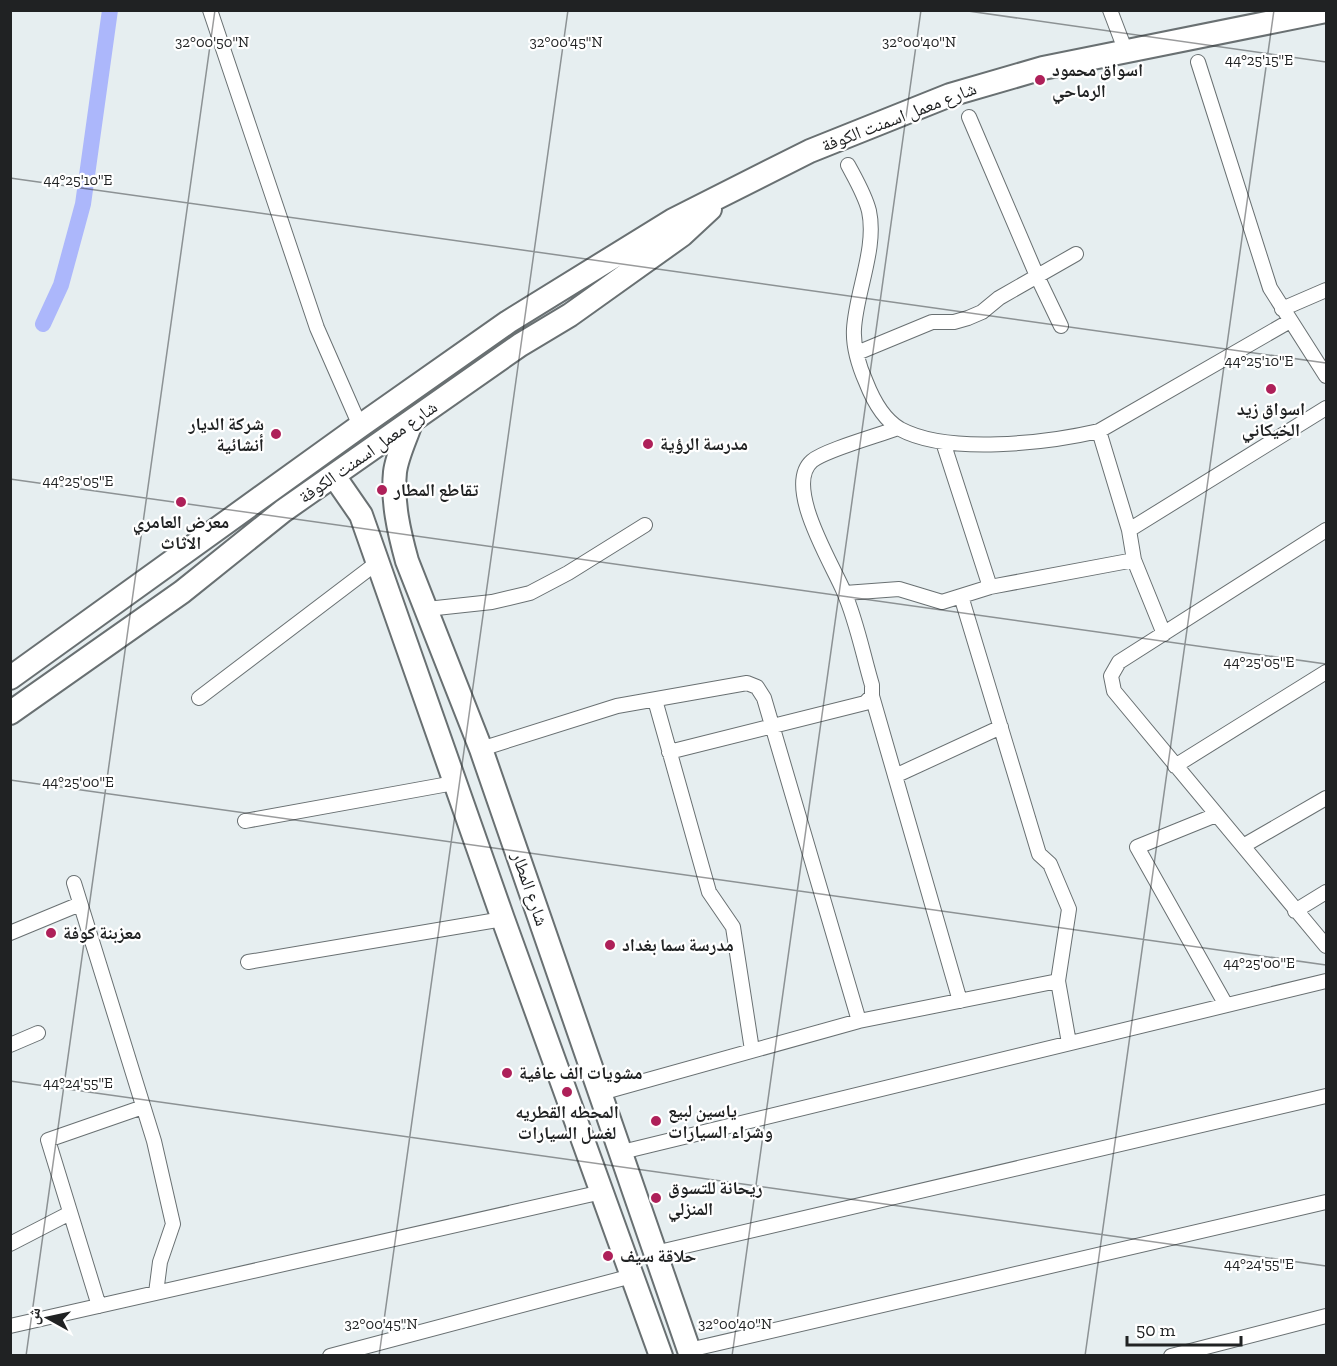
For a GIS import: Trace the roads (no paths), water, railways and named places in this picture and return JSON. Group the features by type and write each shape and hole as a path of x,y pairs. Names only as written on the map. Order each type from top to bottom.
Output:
{"main road":[{"name":"شارع معمل اسمنت الكوفة","path":"10,678 508,322 673,220 726,193 810,151 950,95 1043,69 1326,11"},
{"name":"شارع معمل اسمنت الكوفة","path":"10,713 182,592 283,512 520,345 570,315 682,235 726,193"},
{"path":"508,322 514,325 520,334 520,345"},
{"name":"شارع المطار","path":"411,423 396,471 395,500 399,531 407,561 481,749 690,1353"},
{"name":"شارع المطار","path":"334,476 361,515 454,783 661,1356"},
{"path":"611,1219 627,1219 641,1209"},
{"path":"634,1280 648,1273 659,1262"}],"street":[{"path":"210,10 317,328 360,426"},
{"path":"1110,10 1126,52"},
{"path":"1198,62 1270,288 1326,376"},
{"path":"969,117 1037,276 1061,326"},
{"path":"848,165 869,212 870,233 854,329 856,353 874,400 882,413 898,428 918,437 944,442 1006,445 1074,437 1099,431 1290,321"},
{"path":"856,353 932,322 954,322 968,318 1076,254"},
{"path":"1282,309 1326,290"},
{"path":"1129,530 1326,408"},
{"path":"898,428 824,454 811,461 803,476 805,497 822,549 845,593 872,685 872,696 960,1001"},
{"path":"1099,431 1129,530 1134,560 1164,634"},
{"path":"944,442 990,587"},
{"path":"427,609 492,602 530,593 568,573 645,525"},
{"path":"1326,530 1119,662 1111,676 1114,691 1326,946"},
{"path":"845,593 899,589 942,602 990,587 1134,560"},
{"path":"199,698 378,562"},
{"path":"961,596 1040,854 1050,864 1069,909 1058,981 1069,1043"},
{"path":"1175,766 1326,672"},
{"path":"481,749 617,706 747,683 757,687 764,698 859,1021"},
{"path":"669,752 865,703 872,696"},
{"path":"655,700 709,892 733,927 752,1050"},
{"path":"895,776 1001,727"},
{"path":"245,821 454,783"},
{"path":"1243,846 1326,798"},
{"path":"1216,815 1137,847 1226,1005"},
{"path":"74,883 154,1141 173,1224 160,1262 156,1293"},
{"path":"1295,911 1326,892"},
{"path":"10,933 80,904"},
{"path":"248,962 503,919"},
{"path":"601,1093 859,1021 1058,981"},
{"path":"622,1152 1326,981"},
{"path":"10,1045 38,1033"},
{"path":"659,1262 1326,1096"},
{"path":"99,1306 48,1140 143,1107"},
{"path":"10,1326 602,1192"},
{"path":"690,1353 1326,1202"},
{"path":"10,1244 70,1213"},
{"path":"330,1356 634,1280"},
{"path":"1171,1356 1326,1316"}],"waterway":[{"path":"43,324 61,285 83,204 110,10"}],"place":[{"name":"اسواق محمود الرماحي","path":"1040,80"},
{"name":"اسواق زيد الخيكاني","path":"1271,389"},
{"name":"شركة الديار أنشائية","path":"276,434"},
{"name":"مدرسة الرؤية","path":"648,444"},
{"name":"تقاطع المطار","path":"382,490"},
{"name":"معرض العامري الاثاث","path":"181,502"},
{"name":"معزبنة كوفة","path":"51,933"},
{"name":"مدرسة سما بغداد","path":"610,945"},
{"name":"مشويات الف عافية","path":"507,1073"},
{"name":"المحطه القطريه لغسل السيارات","path":"567,1092"},
{"name":"ياسين لبيع وشراء السيارات","path":"656,1121"},
{"name":"ريحانة للتسوق المنزلي","path":"656,1198"},
{"name":"حلاقة سيف","path":"608,1256"}]}
